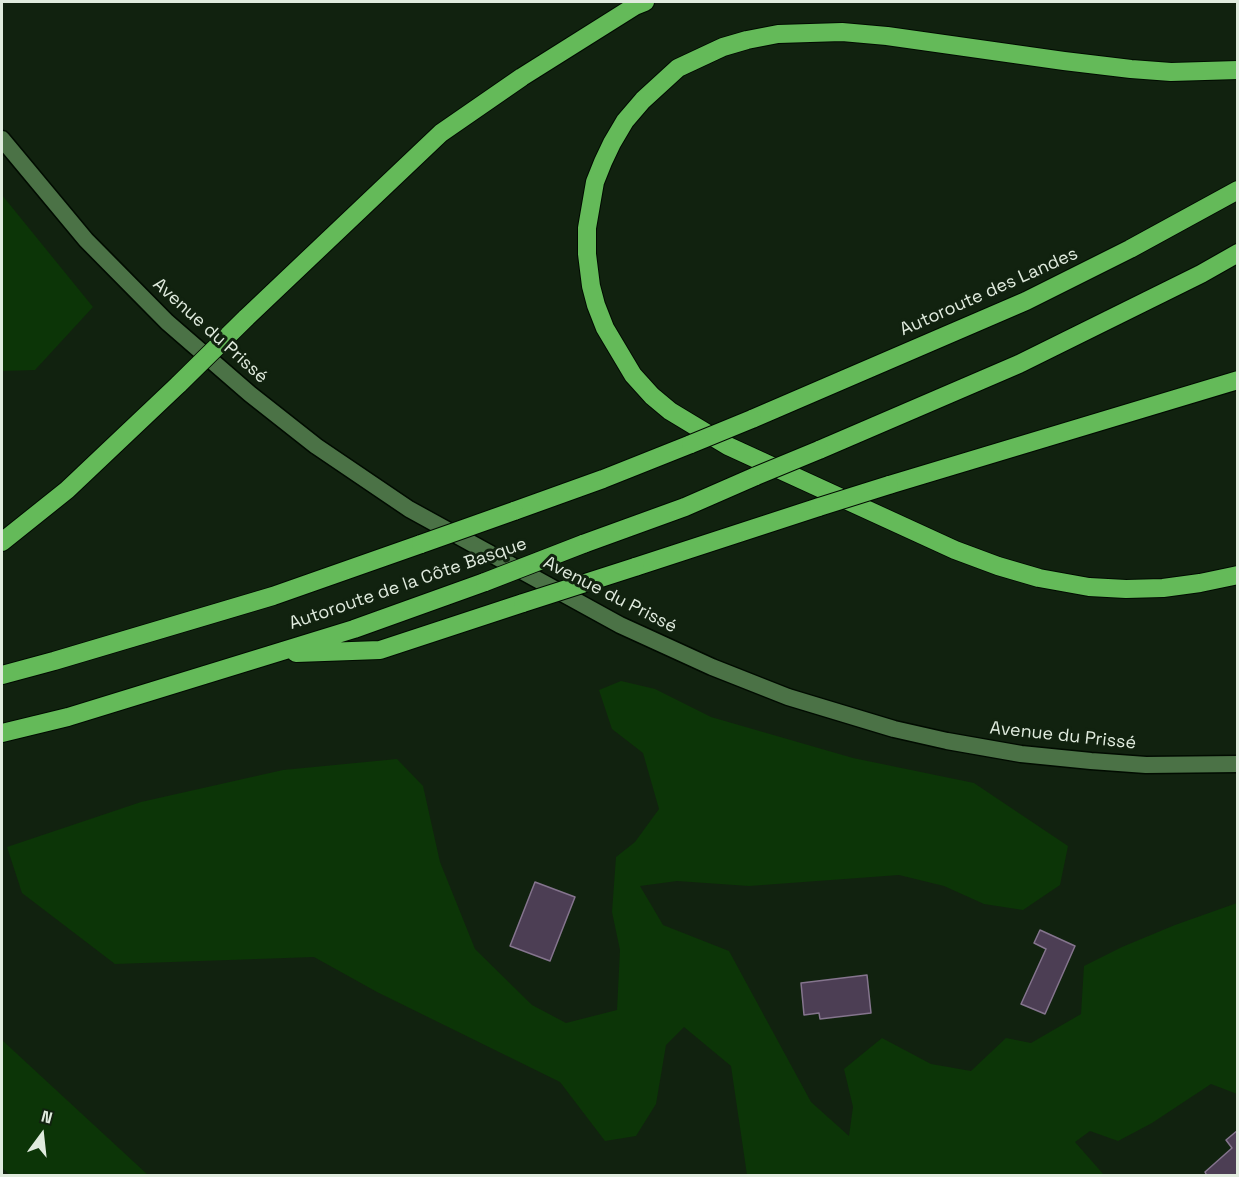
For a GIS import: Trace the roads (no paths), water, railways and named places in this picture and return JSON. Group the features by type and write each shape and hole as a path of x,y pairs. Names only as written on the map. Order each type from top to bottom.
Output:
{"highway":[{"path":"2,542 67,490 441,133 522,77 645,2"},
{"path":"1238,70 1171,72 1131,69 842,32 778,34 747,40 723,47 678,68 643,100 625,121 612,143 595,183 587,228 587,254 596,305 605,328 633,375 652,396 670,411 728,446 956,550 1039,578 1126,589 1163,588 1238,575"},
{"name":"Autoroute des Landes","path":"752,419 1026,301 1130,249 1238,190"},
{"name":"Autoroute de la Côte Basque","path":"2,733 68,717 354,629 685,507 1019,364 1201,274 1238,253"},
{"path":"270,654 380,650 819,507 1238,380"},
{"name":"Autoroute de la Côte Basque","path":"2,675 54,662 273,596 603,479 752,419"}],"main road":[{"name":"Avenue du Prissé","path":"2,139 86,240 166,322 299,433 408,509 620,626 712,667 788,697 894,729 947,741 1021,754 1091,762 1146,765 1238,764"}]}
